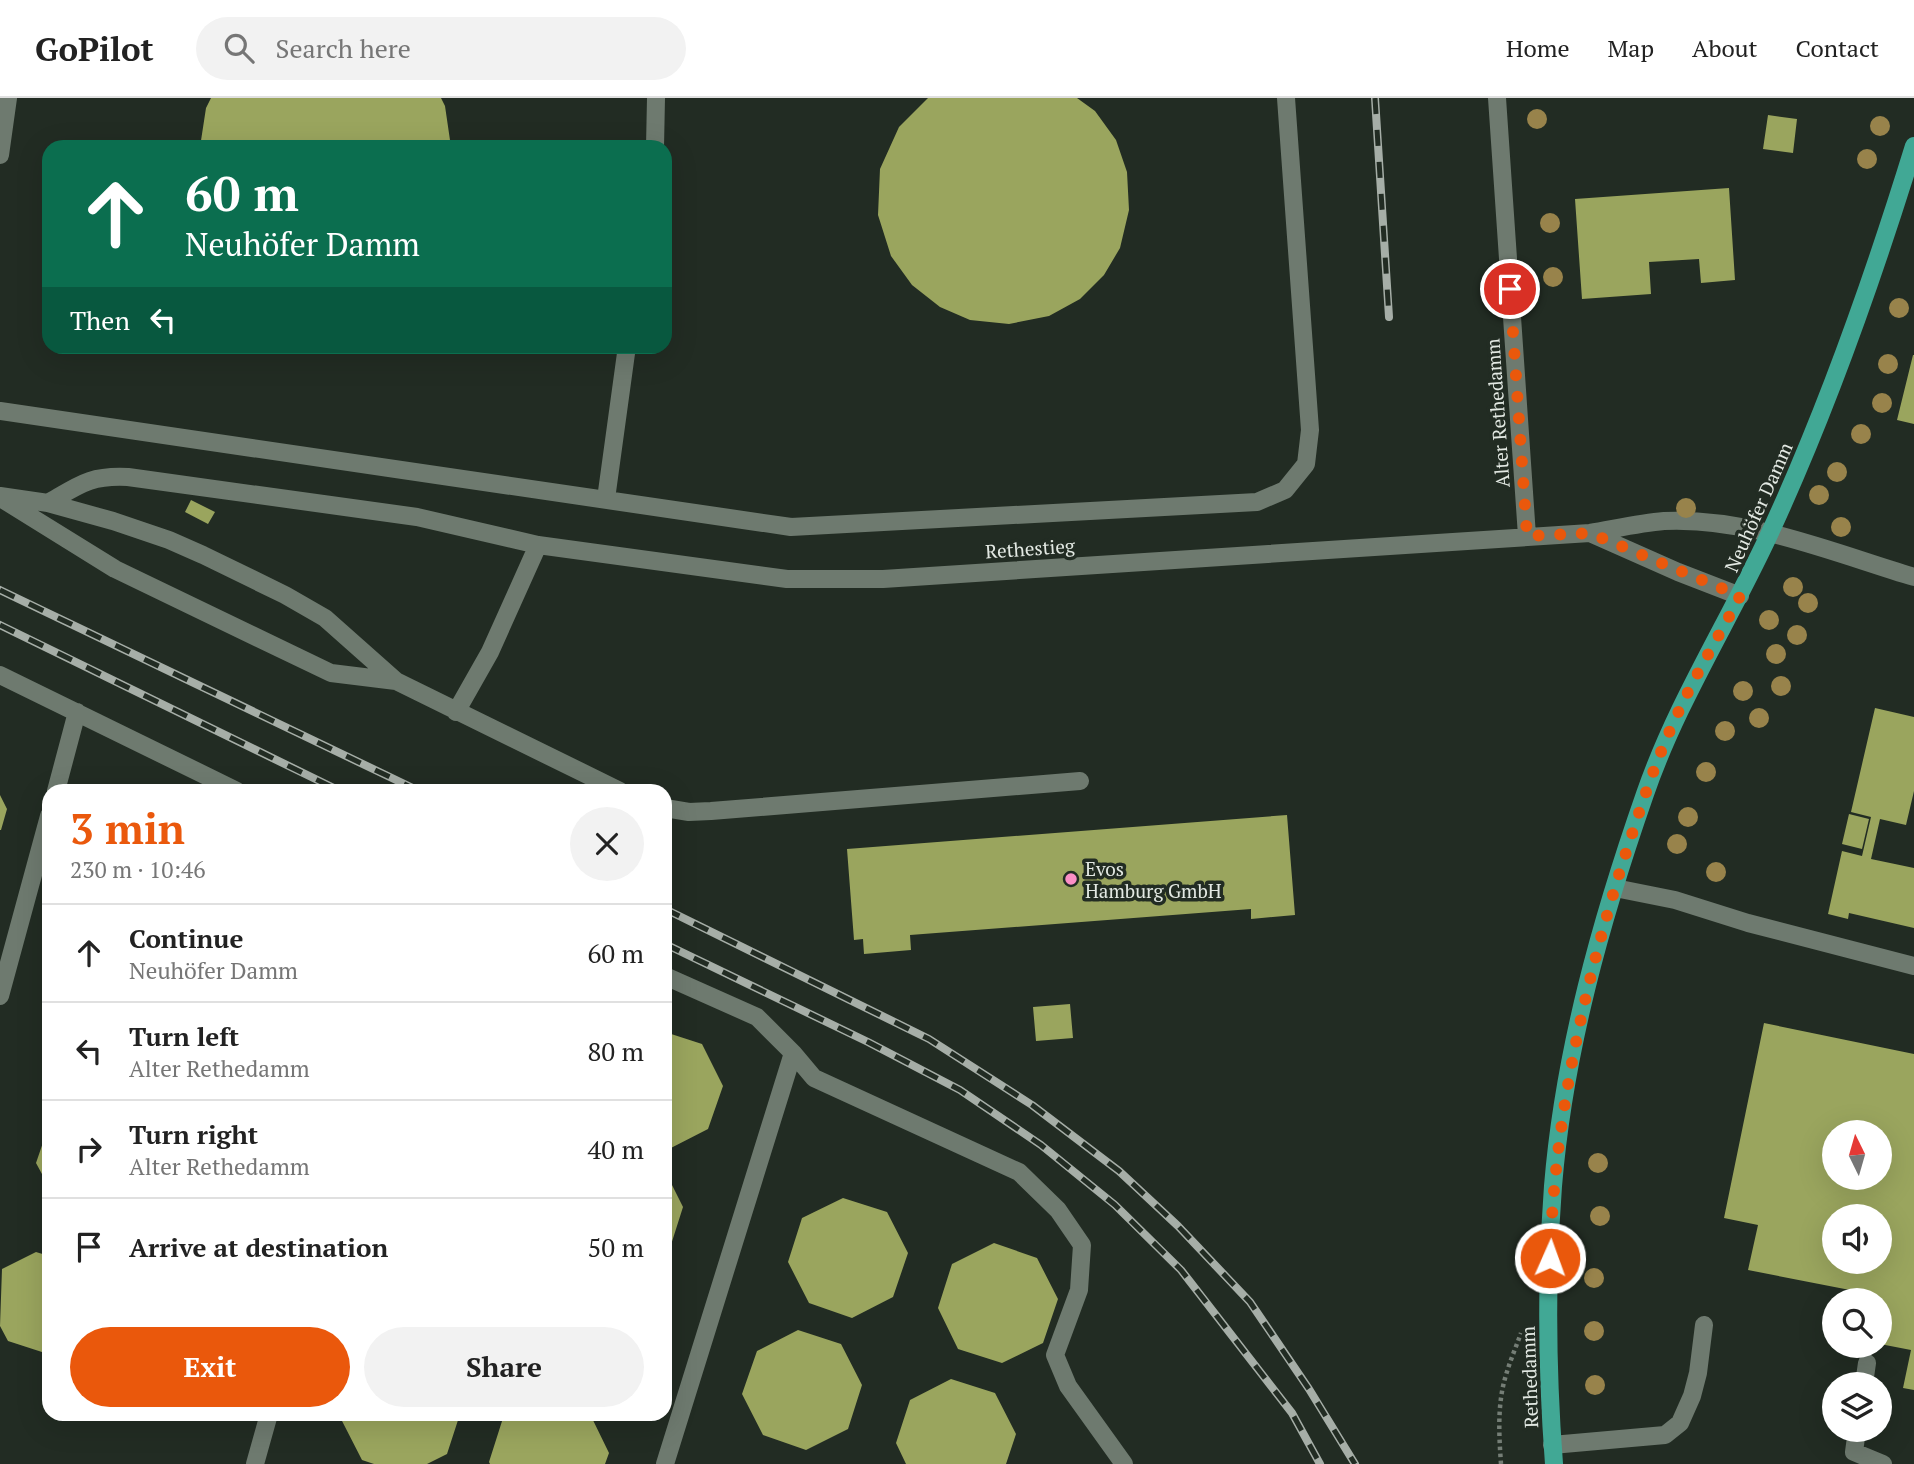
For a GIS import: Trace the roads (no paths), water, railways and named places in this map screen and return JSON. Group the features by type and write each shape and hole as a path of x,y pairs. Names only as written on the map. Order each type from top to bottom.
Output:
{"main road":[{"name":"Neuhöfer Damm","path":"1595,956 1646,792 1678,713 1740,596 1804,458 1847,345 1914,146"},
{"name":"Rethedamm","path":"1554,1464 1548,1326 1553,1184 1569,1073 1595,956"}],"street":[{"path":"0,155 8,98"},
{"path":"655,140 656,98"},
{"path":"0,411 791,527 1257,502 1285,490 1306,464 1310,430 1286,98"},
{"name":"Alter Rethedamm","path":"1497,98 1527,536"},
{"path":"606,499 626,354"},
{"name":"Rethestieg","path":"48,503 88,480 104,476 128,477 417,517 538,545 787,579 857,579 1527,536"},
{"path":"0,497 48,503 169,540 274,589 325,618 396,681 605,784"},
{"path":"0,497 115,569 331,673 396,681"},
{"path":"1527,536 1590,533 1663,521 1727,526 1769,534 1914,577"},
{"path":"1590,533 1740,596"},
{"path":"456,712 490,652 538,545"},
{"path":"0,675 223,784"},
{"path":"58,784 77,712"},
{"path":"672,809 711,811 1080,781"},
{"path":"0,996 42,842"},
{"path":"1615,888 1675,900 1748,923 1914,966"},
{"path":"672,979 757,1017 814,1078 1019,1172 1058,1210 1082,1245 1079,1290 1055,1355 1068,1386 1124,1464"},
{"path":"665,1464 793,1053"},
{"path":"1552,1445 1665,1435 1680,1423 1692,1396 1704,1325"},
{"path":"1866,1372 1867,1363"},
{"path":"255,1464 267,1421"},
{"path":"1855,1442 1854,1452 1883,1464"}],"railway":[{"path":"1375,98 1389,317"},
{"path":"0,590 404,784"},
{"path":"0,625 326,784"},
{"path":"672,912 929,1039 1032,1105 1119,1171 1178,1226 1250,1302 1309,1389 1355,1464"},
{"path":"672,947 868,1042 960,1090 1041,1145 1115,1205 1181,1270 1292,1413 1320,1464"}],"place":[{"name":"Evos Hamburg GmbH","path":"1071,879"}]}
